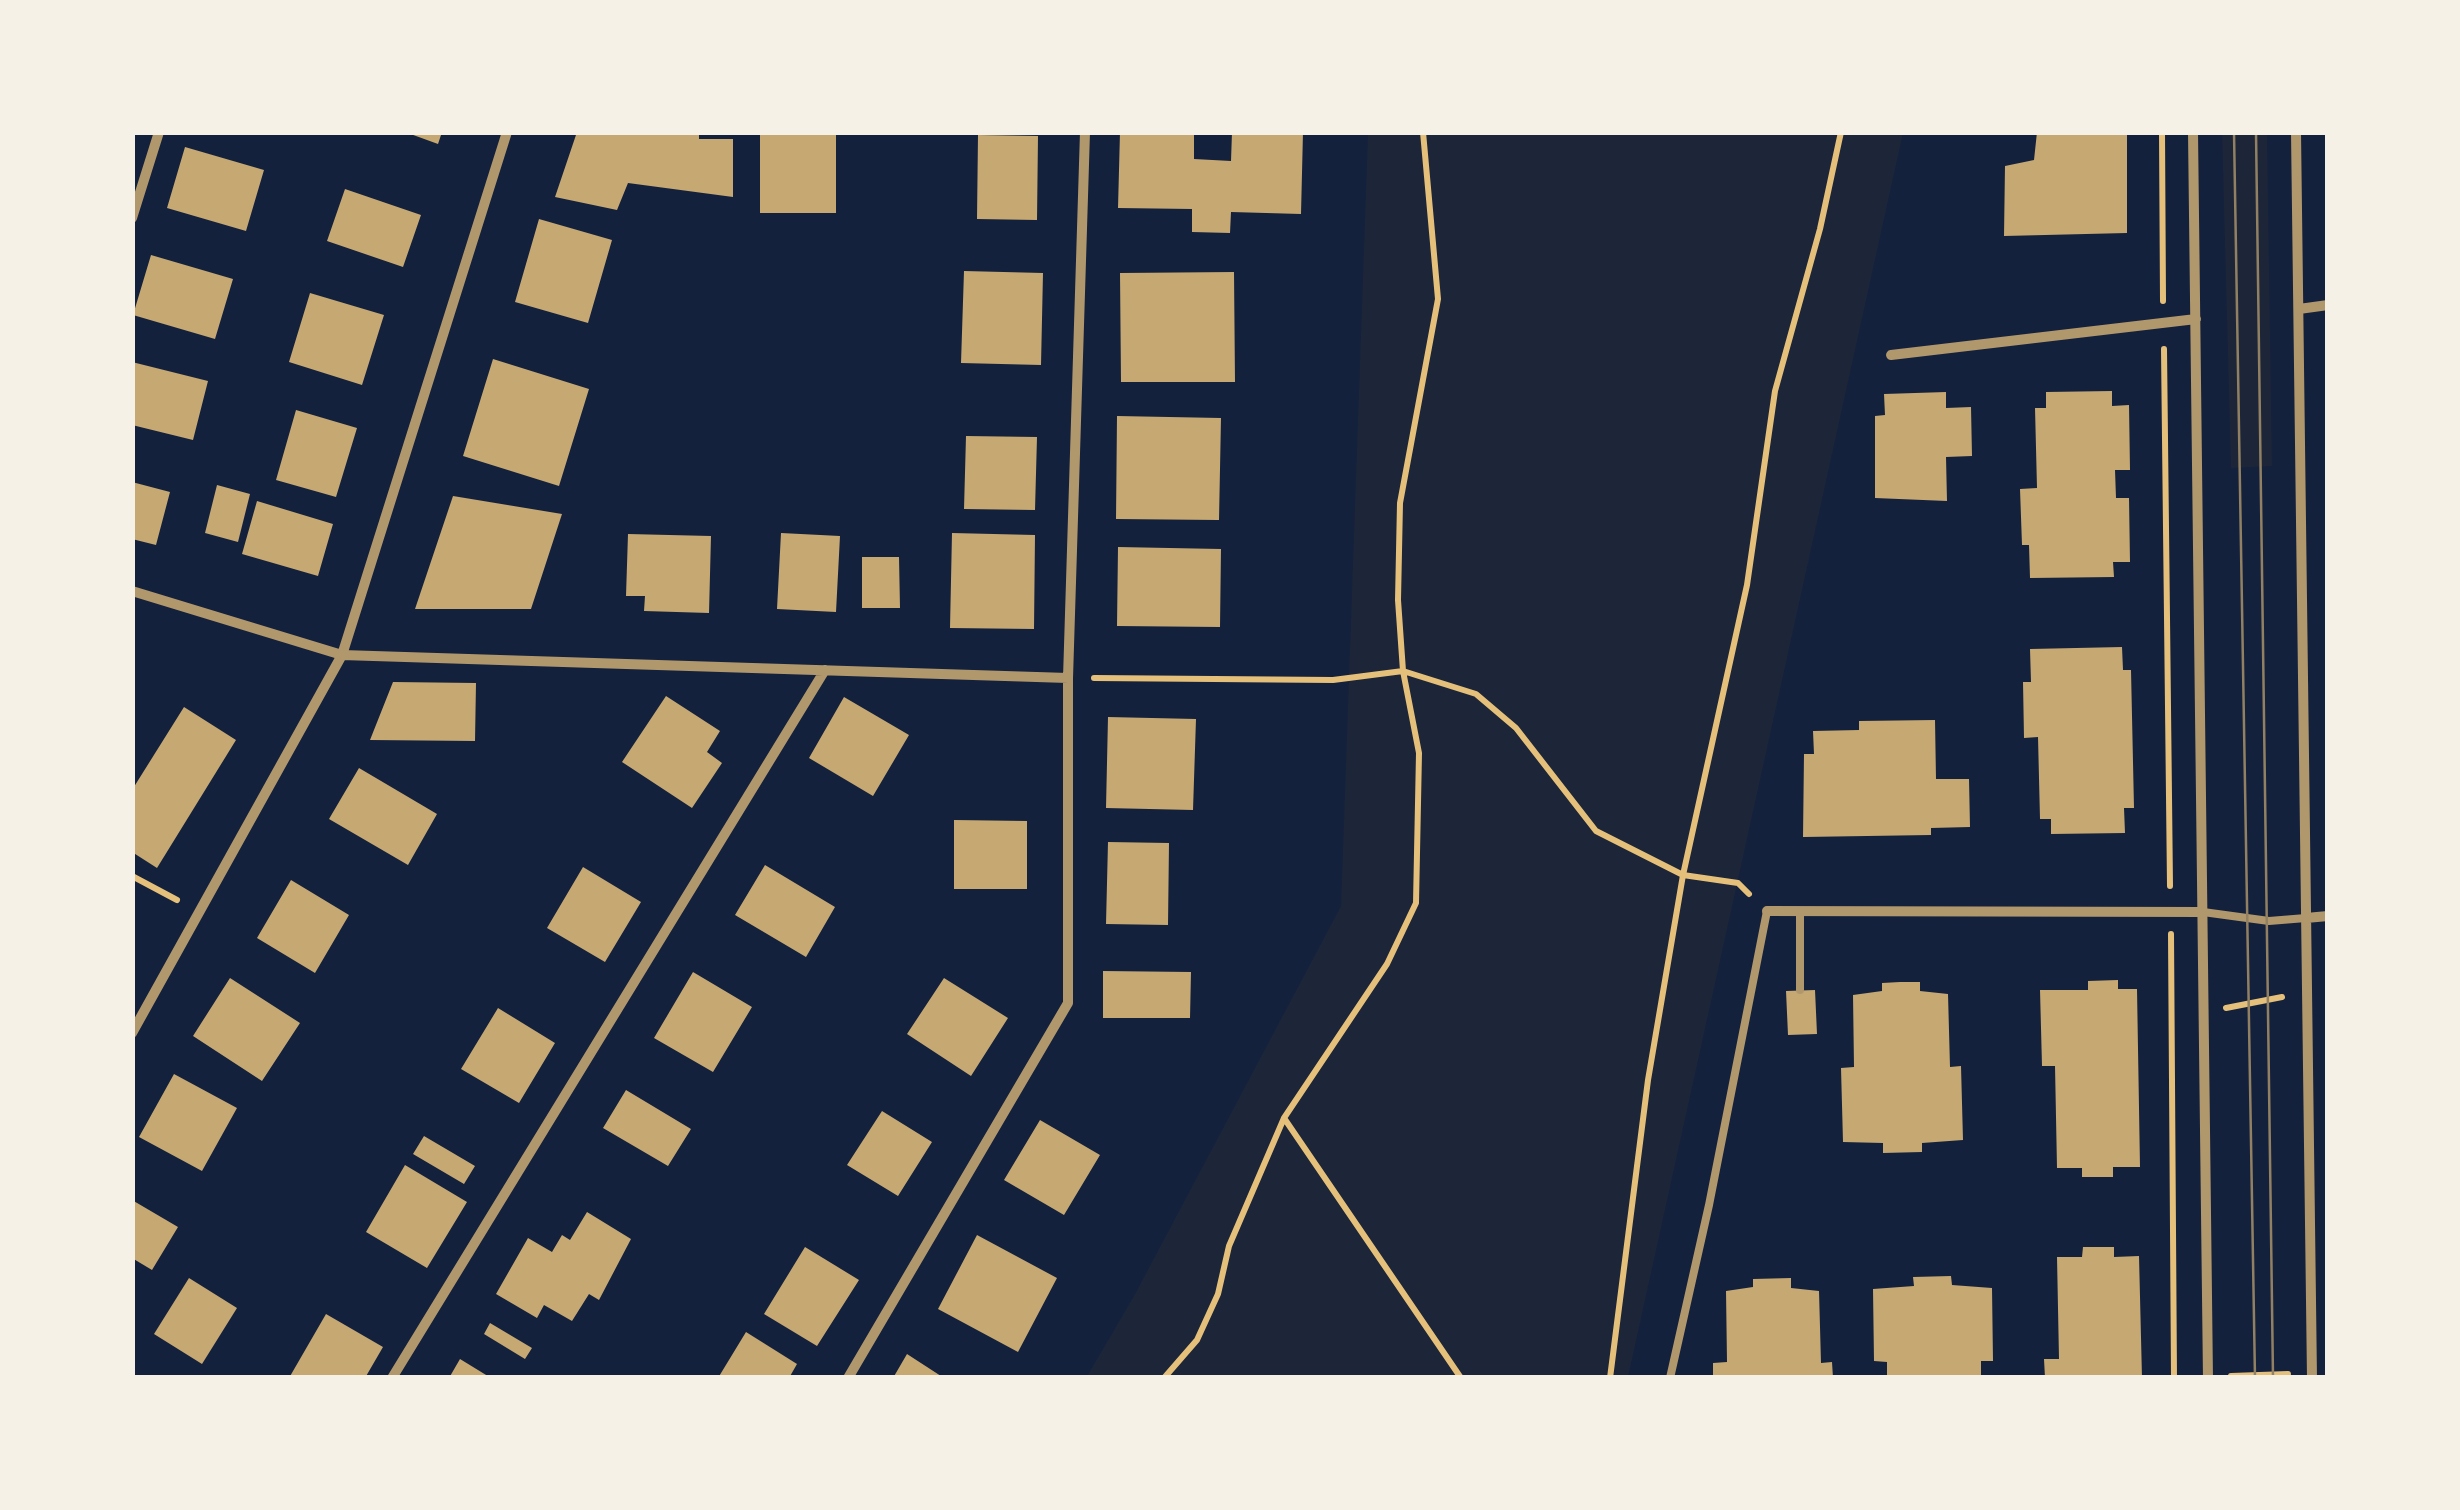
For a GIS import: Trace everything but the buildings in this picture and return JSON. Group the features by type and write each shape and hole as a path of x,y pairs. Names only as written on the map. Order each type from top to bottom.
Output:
{"street":[{"path":"132,218 159,132"},
{"path":"132,1034 342,655 507,132"},
{"path":"848,1378 1068,1003 1068,678 1085,132"},
{"path":"2193,132 2208,1377"},
{"path":"2296,132 2312,1375"},
{"path":"2299,308 2328,305"},
{"path":"1890,355 2196,319"},
{"path":"132,591 342,655 1068,678"},
{"path":"392,1378 824,670"},
{"path":"1767,911 2203,912"},
{"path":"2306,918 2328,916"}],"lane":[{"path":"1670,1378 1710,1205 1767,911"},
{"path":"1800,911 1800,990"},
{"path":"2203,912 2269,921 2306,918"}],"path":[{"path":"1164,1378 1198,1340 1218,1294 1229,1246 1284,1118 1387,964 1416,903 1419,753 1403,671 1398,600 1400,503 1438,299 1424,132"},
{"path":"1610,1378 1648,1080 1683,875 1747,584 1775,392 1820,229 1841,132"},
{"path":"2162,132 2174,1377 2312,1375"},
{"path":"1068,678 1333,680 1403,671 1476,694 1516,728 1596,831 1683,875 1738,883 1767,911"},
{"path":"132,876 200,912"},
{"path":"2172,1020 2307,992"},
{"path":"1284,1118 1461,1378"}],"shaded area":[{"path":"1368,133 1903,133 1628,1377 1086,1378 1134,1296 1341,906"},
{"path":"2222,133 2267,133 2272,466 2231,468"}],"tram line":[{"path":"2234,132 2255,1378"},
{"path":"2256,132 2273,1378"}]}
